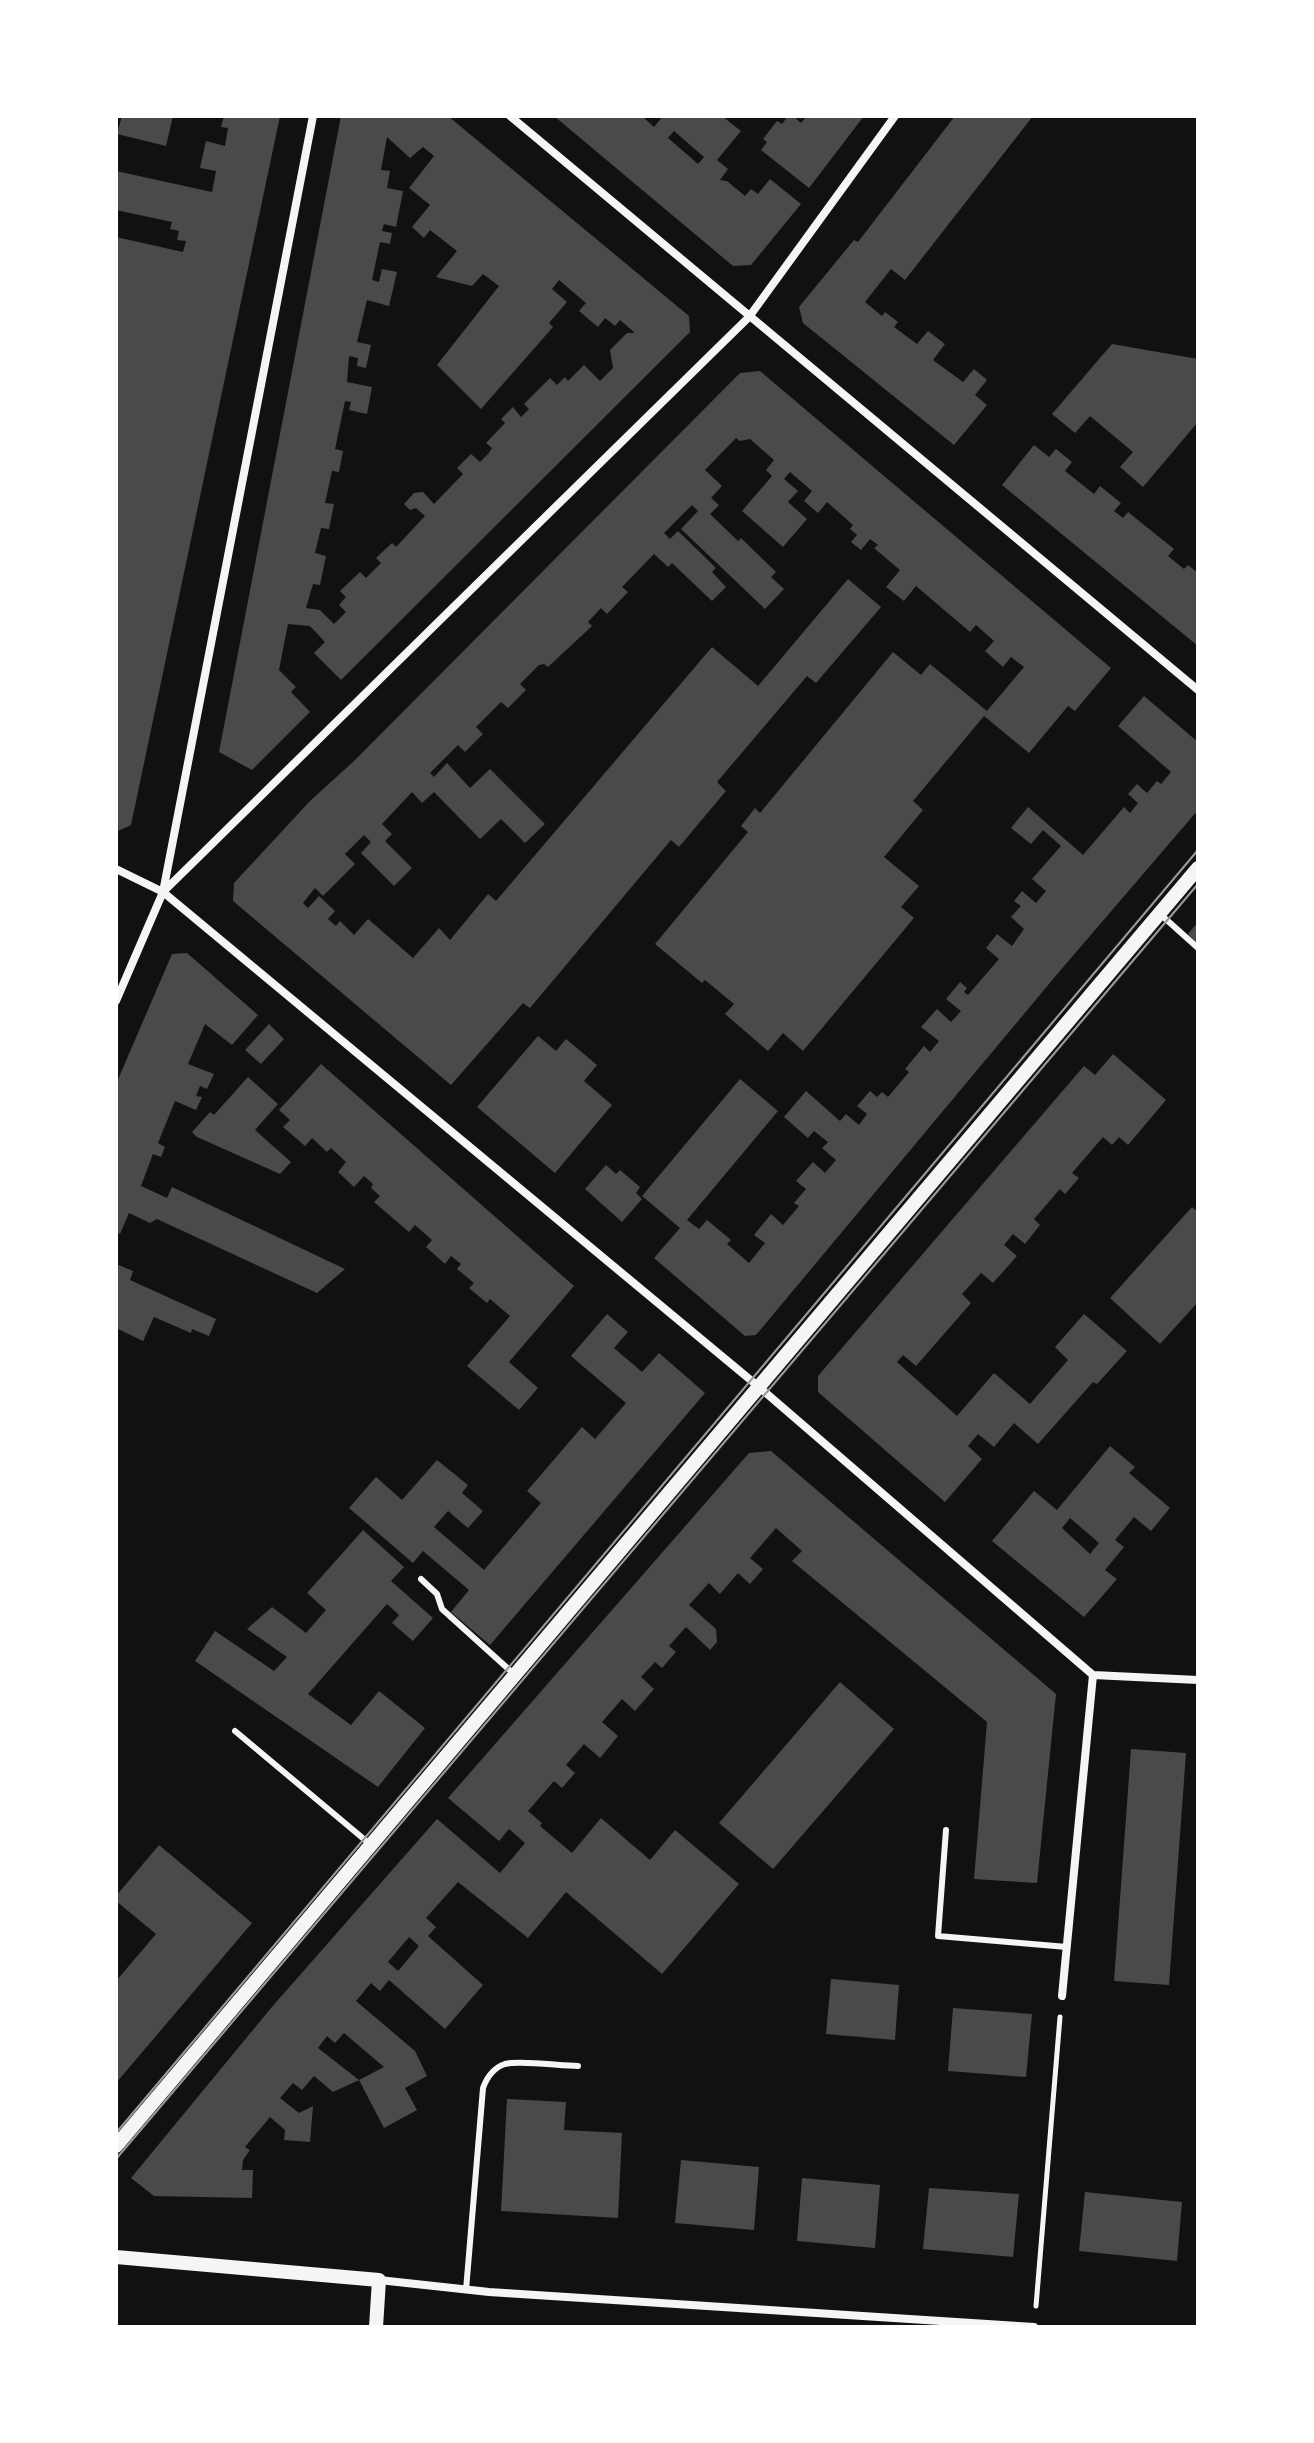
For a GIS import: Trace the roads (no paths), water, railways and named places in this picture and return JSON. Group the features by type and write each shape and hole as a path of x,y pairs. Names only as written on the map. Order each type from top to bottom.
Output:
{"street":[{"path":"116,1001 163,892 313,116"},
{"path":"510,116 1198,690"},
{"path":"163,892 749,317 895,116"},
{"path":"116,2146 1198,868"},
{"path":"116,869 163,892 759,1387 1093,1675 1198,1680"},
{"path":"1062,1996 1093,1675"},
{"path":"116,2257 466,2290 1034,2327"},
{"path":"376,2327 379,2280"}],"lane":[{"path":"1159,913 1198,948"},
{"path":"421,1579 437,1594 442,1609 515,1675"},
{"path":"235,1731 371,1845"},
{"path":"946,1830 938,1936 1067,1947"},
{"path":"466,2290 483,2088 487,2078 507,2063 578,2066"}],"tram line":[{"path":"116,2133 1198,850"},
{"path":"116,2159 1198,884"}]}
